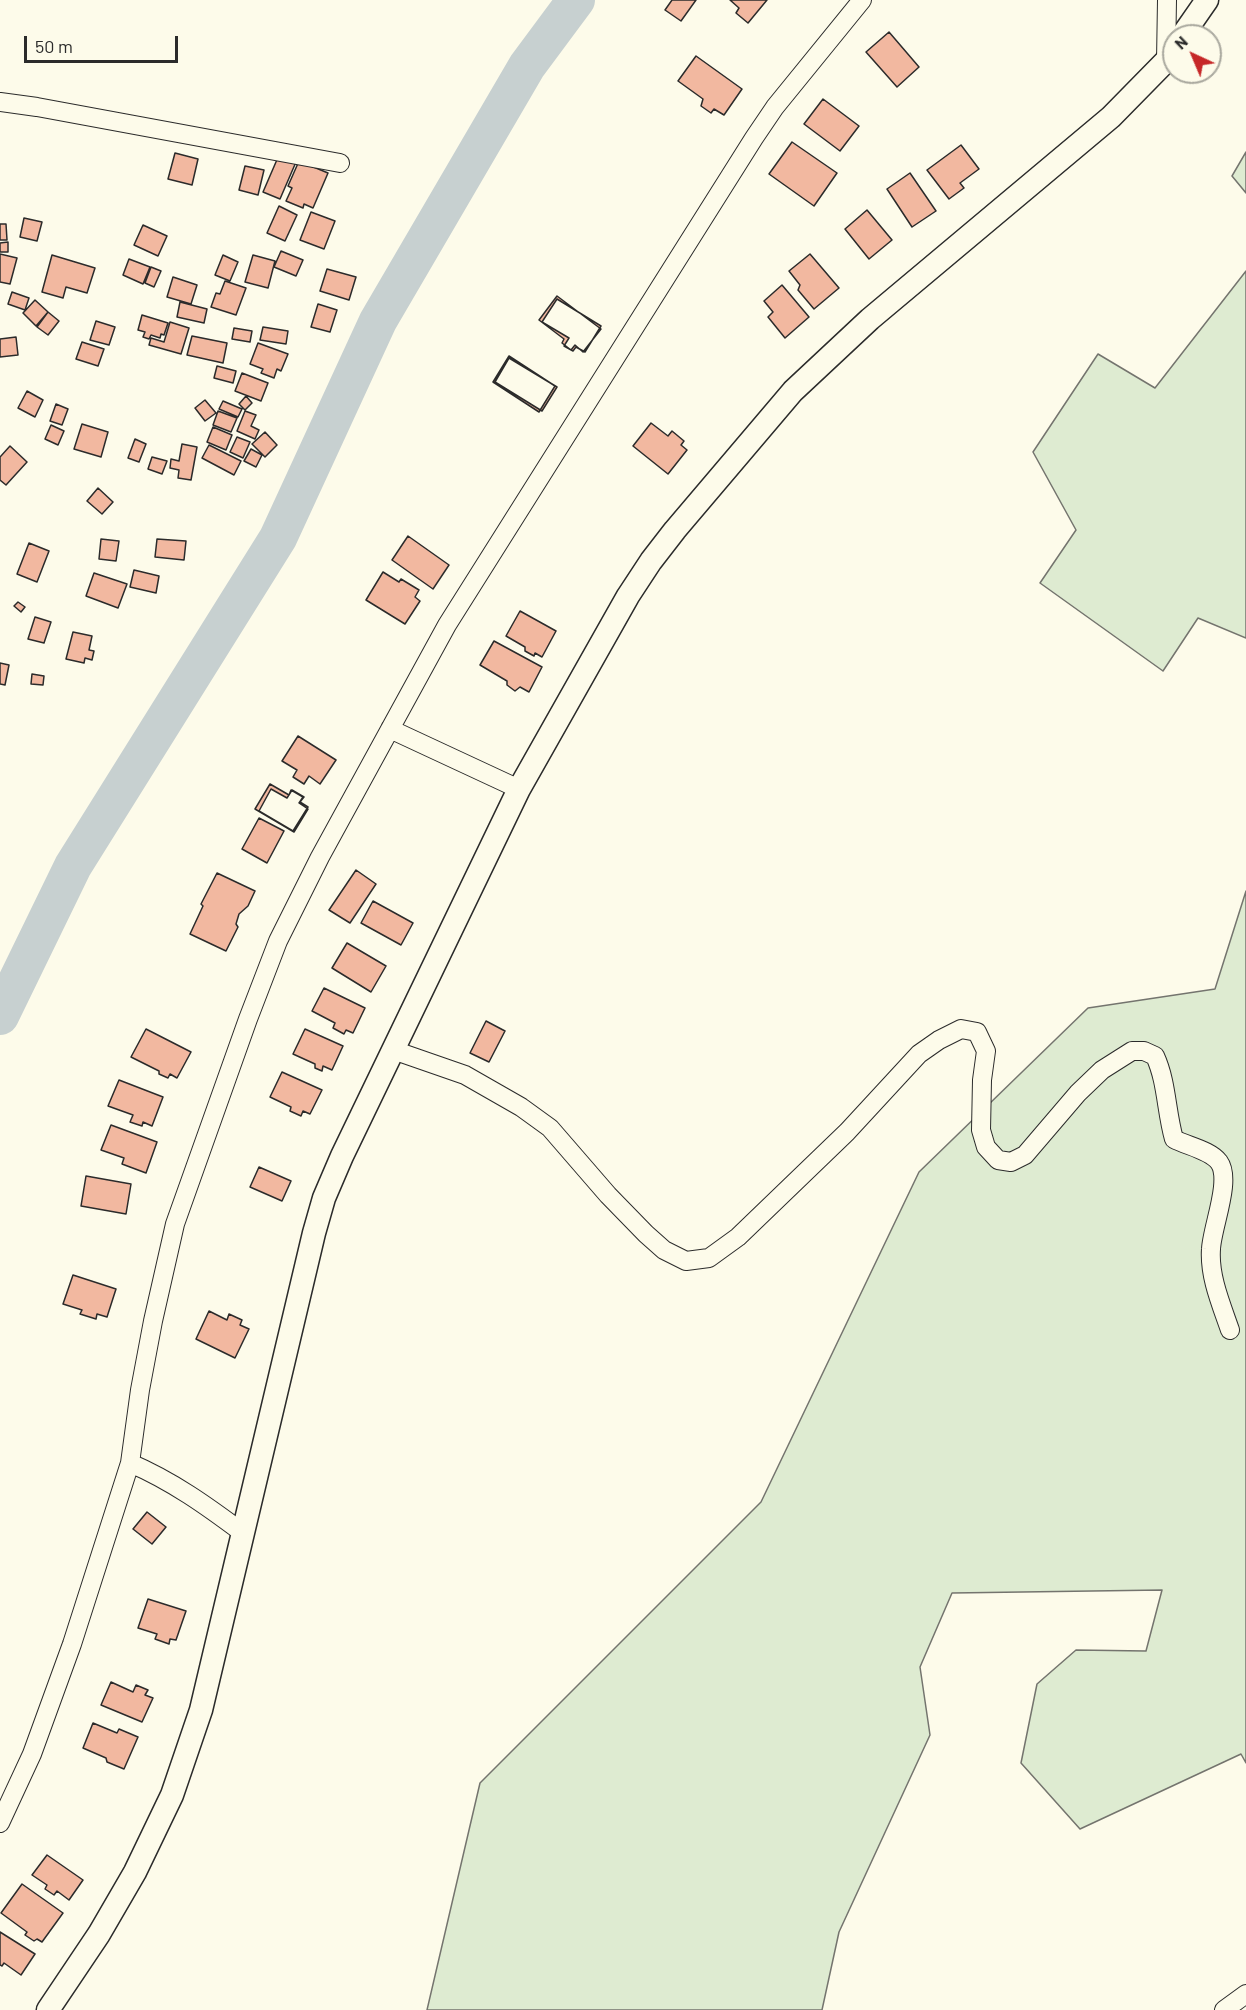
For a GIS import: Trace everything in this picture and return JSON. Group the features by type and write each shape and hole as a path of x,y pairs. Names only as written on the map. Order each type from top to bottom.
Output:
{"street":[{"path":"0,1823 32,1754 72,1644 130,1463 151,1332 175,1224 244,1029 302,890 447,625 774,107 862,0"},
{"path":"1167,0 1168,24"},
{"path":"1190,24 1206,0"},
{"path":"48,2010 99,1935 135,1872 172,1795 201,1710 324,1198 342,1156 519,789 628,596 675,530 793,391 870,319 1111,117 1162,63"},
{"path":"0,102 49,109 340,164"},
{"path":"390,729 519,789"},
{"path":"393,1050 465,1076 521,1107 550,1128 646,1234 664,1250 686,1261 709,1258 738,1237 848,1132 919,1054 939,1040 961,1029 977,1032 986,1051 982,1080 981,1130 986,1147 998,1160 1011,1162 1025,1155 1078,1093 1102,1071 1132,1051 1144,1051 1155,1056 1162,1073 1169,1124 1174,1139 1206,1153 1219,1162 1224,1177 1211,1249 1212,1273 1230,1330"},
{"path":"130,1463 159,1475 183,1489 243,1533"},
{"path":"1224,2010 1246,1994"}],"green space":[{"path":"1246,152 1246,193 1232,176"},
{"path":"1246,271 1246,638 1198,618 1163,671 1040,583 1076,530 1033,452 1098,354 1155,388"},
{"path":"1246,891 1246,1763 1241,1754 1080,1829 1021,1763 1037,1684 1076,1650 1146,1651 1162,1590 952,1593 920,1667 930,1735 839,1932 822,2010 427,2010 480,1783 761,1502 919,1172 1088,1008 1215,989"}],"building":[{"path":"672,0 696,0 681,21 665,10"},
{"path":"730,0 767,0 748,23 736,13 739,8"},
{"path":"889,32 919,67 897,87 866,52"},
{"path":"696,56 742,89 724,115 714,109 711,113 701,106 703,99 678,81"},
{"path":"823,99 859,126 840,151 804,124"},
{"path":"792,142 837,173 814,206 769,174"},
{"path":"961,145 979,169 960,183 964,188 949,199 927,170"},
{"path":"175,153 198,159 192,185 168,179"},
{"path":"279,155 296,162 280,199 263,192"},
{"path":"299,161 328,173 313,208 304,204 303,208 286,201 292,188 288,186"},
{"path":"245,166 264,170 258,195 239,190"},
{"path":"910,173 936,211 912,227 887,189"},
{"path":"279,206 297,215 285,241 267,233"},
{"path":"867,210 892,240 869,259 845,229"},
{"path":"311,212 335,221 324,249 300,240"},
{"path":"24,218 42,222 37,241 20,237"},
{"path":"0,224 6,224 7,240 0,240"},
{"path":"143,225 167,236 158,256 134,245"},
{"path":"8,242 8,252 0,252 0,243"},
{"path":"281,251 303,260 296,276 274,267"},
{"path":"0,254 17,258 10,284 0,282"},
{"path":"810,254 839,288 814,309 798,290 800,285 789,271"},
{"path":"52,255 95,268 87,293 66,287 63,298 42,292"},
{"path":"223,255 238,262 230,281 215,275"},
{"path":"253,255 275,261 268,288 245,282"},
{"path":"129,259 150,267 143,284 123,275"},
{"path":"151,267 161,271 154,287 145,283"},
{"path":"327,269 356,277 349,300 320,291"},
{"path":"173,277 197,285 191,304 167,297"},
{"path":"225,281 246,288 236,315 211,307 216,293 220,294"},
{"path":"782,285 809,317 785,338 768,317 773,312 764,301"},
{"path":"12,292 29,298 25,310 8,304"},
{"path":"557,296 601,329 583,352 575,345 571,350 562,343 564,339 539,320"},
{"path":"557,299 601,326 585,352 576,347 573,351 564,346 569,338 542,322"},
{"path":"35,300 48,312 36,326 23,313"},
{"path":"180,302 207,309 204,323 177,317"},
{"path":"318,304 337,310 330,332 311,327"},
{"path":"48,312 59,321 48,335 37,327"},
{"path":"142,315 168,323 164,335 161,334 160,338 151,335 149,339 143,337 145,332 138,330"},
{"path":"96,321 115,327 109,345 90,340"},
{"path":"170,322 189,328 181,354 149,345 151,338 164,342"},
{"path":"263,327 288,331 286,344 260,340"},
{"path":"234,328 252,331 250,342 232,339"},
{"path":"192,336 227,343 223,363 187,355"},
{"path":"16,337 18,355 0,357 0,339"},
{"path":"82,342 104,349 98,366 76,359"},
{"path":"258,343 288,354 281,371 277,369 274,378 261,373 263,369 250,364"},
{"path":"509,356 555,386 539,412 493,382"},
{"path":"509,358 557,387 542,411 495,382"},
{"path":"217,366 236,371 233,383 214,378"},
{"path":"242,373 268,383 261,401 235,391"},
{"path":"27,391 43,400 35,417 18,408"},
{"path":"246,396 252,403 245,410 239,404"},
{"path":"205,400 216,413 205,421 195,408"},
{"path":"223,401 242,409 238,417 219,409"},
{"path":"56,404 68,409 62,425 50,421"},
{"path":"218,411 237,418 231,432 213,425"},
{"path":"245,411 256,415 251,426 259,430 255,439 237,431"},
{"path":"651,423 668,436 672,431 684,441 681,445 687,450 668,474 633,446"},
{"path":"82,424 108,432 101,457 74,449"},
{"path":"51,425 64,431 58,445 45,439"},
{"path":"213,427 232,435 226,450 207,442"},
{"path":"265,432 277,445 265,457 252,444"},
{"path":"237,437 250,442 243,458 230,452"},
{"path":"135,439 146,444 139,462 128,458"},
{"path":"182,444 197,447 191,480 178,478 179,470 170,468 171,459 179,461"},
{"path":"209,445 241,461 234,475 202,458"},
{"path":"10,446 27,462 6,485 0,480 0,457"},
{"path":"251,449 262,455 256,467 244,461"},
{"path":"152,457 167,461 162,474 148,469"},
{"path":"98,488 113,502 102,514 87,501"},
{"path":"408,536 449,565 433,589 392,560"},
{"path":"101,539 119,541 116,561 99,559"},
{"path":"157,539 186,541 184,560 155,557"},
{"path":"29,543 49,551 37,582 17,574"},
{"path":"134,570 159,576 156,593 130,587"},
{"path":"383,572 419,590 415,597 420,601 405,624 366,600"},
{"path":"94,573 127,584 118,608 86,596"},
{"path":"18,602 25,607 21,612 14,606"},
{"path":"520,611 556,631 542,657 525,651 525,647 506,636"},
{"path":"35,617 51,622 44,643 28,639"},
{"path":"73,632 92,636 89,650 94,651 92,660 85,658 84,663 66,659"},
{"path":"494,641 542,667 529,692 520,687 515,691 507,685 507,681 480,665"},
{"path":"0,663 9,665 5,685 0,684"},
{"path":"32,674 44,676 43,685 31,684"},
{"path":"298,736 336,760 320,784 309,776 304,784 293,777 297,770 282,761"},
{"path":"270,784 289,795 291,790 303,797 299,803 308,809 294,832 255,809"},
{"path":"271,789 287,798 292,790 304,797 300,802 308,807 293,831 259,811"},
{"path":"259,818 284,831 267,863 242,849"},
{"path":"356,870 376,884 350,923 329,910"},
{"path":"217,873 255,891 248,906 239,914 236,924 238,927 226,951 190,934 203,906 201,904"},
{"path":"373,901 413,923 401,945 361,923"},
{"path":"347,943 386,966 371,992 332,968"},
{"path":"324,988 365,1008 353,1033 346,1030 344,1034 333,1028 335,1023 312,1011"},
{"path":"486,1021 505,1031 489,1062 470,1053"},
{"path":"146,1029 191,1052 177,1078 170,1074 168,1078 159,1074 159,1071 131,1057"},
{"path":"305,1029 343,1046 332,1070 323,1066 322,1071 315,1068 315,1064 293,1054"},
{"path":"282,1072 322,1090 310,1114 303,1111 301,1116 290,1111 291,1107 270,1097"},
{"path":"119,1080 163,1097 152,1126 143,1122 142,1126 130,1122 133,1115 108,1106"},
{"path":"111,1125 157,1142 146,1173 122,1164 124,1158 101,1150"},
{"path":"259,1167 291,1181 282,1201 250,1187"},
{"path":"86,1176 131,1184 126,1214 81,1206"},
{"path":"73,1275 116,1289 107,1317 97,1314 96,1319 80,1314 82,1310 63,1304"},
{"path":"209,1311 227,1320 229,1314 242,1320 240,1325 249,1329 235,1358 196,1339"},
{"path":"147,1512 166,1527 152,1544 133,1529"},
{"path":"148,1599 186,1611 176,1640 170,1639 169,1644 155,1639 157,1634 138,1628"},
{"path":"111,1682 133,1692 136,1685 148,1690 145,1695 153,1698 142,1722 101,1705"},
{"path":"93,1723 117,1733 119,1729 138,1737 124,1769 83,1748"},
{"path":"47,1855 83,1880 69,1900 57,1891 54,1895 45,1889 47,1885 32,1875"},
{"path":"22,1884 63,1913 42,1942 37,1939 34,1941 25,1935 27,1932 1,1913"},
{"path":"0,1932 35,1954 21,1975 4,1963 0,1965"}],"waterway":[{"path":"0,1016 73,866 278,538 378,321 527,66 576,0"}]}
